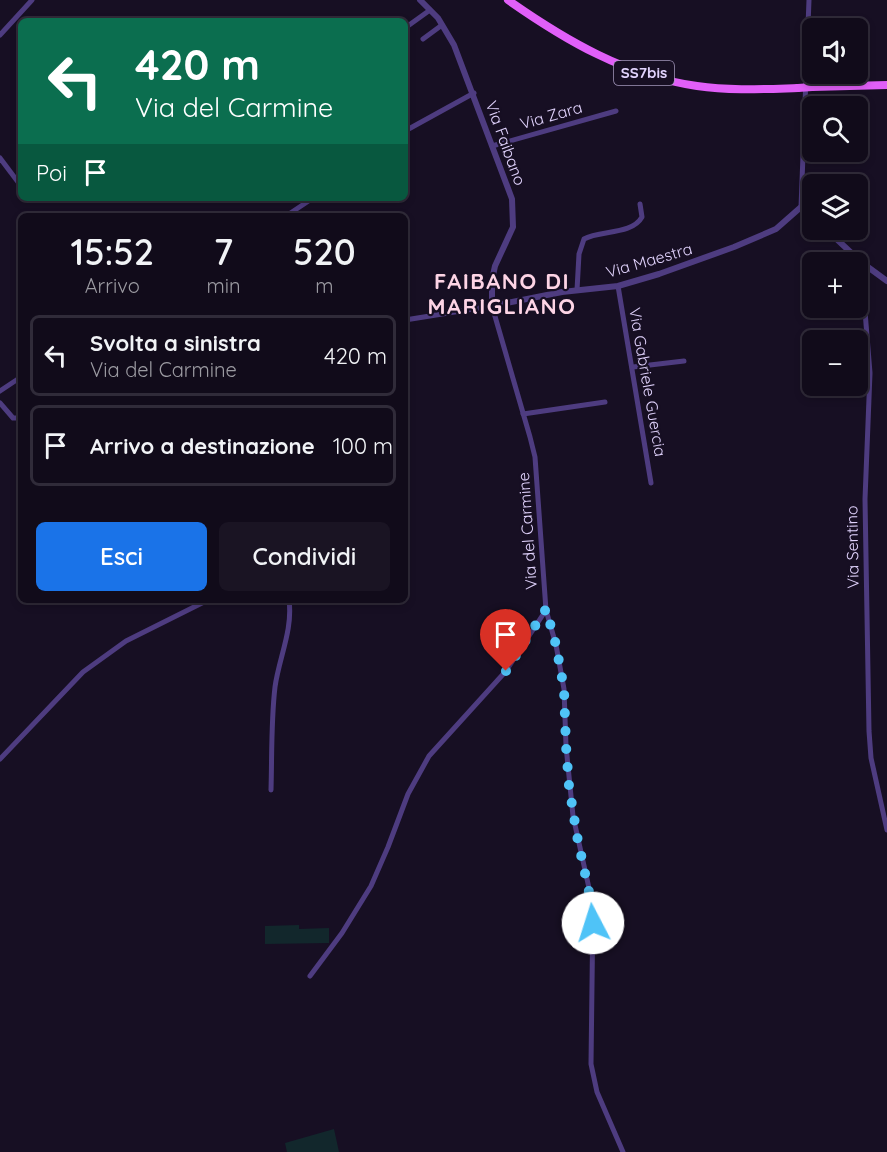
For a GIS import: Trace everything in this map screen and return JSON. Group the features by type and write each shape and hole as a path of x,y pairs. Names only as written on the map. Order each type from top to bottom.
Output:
{"main road":[{"name":"SS7bis","path":"508,0 567,40 609,61 697,86 747,89 887,85"}],"street":[{"path":"21,18 32,0"},
{"name":"Via Faibano","path":"420,0 442,25 454,45 512,199 514,214 511,235 495,266 492,280 492,306"},
{"path":"801,207 809,0"},
{"path":"408,26 430,10"},
{"path":"0,35 18,21"},
{"path":"423,39 442,25"},
{"path":"408,129 474,93"},
{"name":"Via Zara","path":"492,146 616,111"},
{"path":"0,158 18,182"},
{"path":"290,213 308,201"},
{"path":"577,290 579,254 584,239 635,225 642,217 640,204"},
{"name":"Via Maestra","path":"492,306 577,290 618,286 688,264 776,229 801,207"},
{"path":"838,240 850,252"},
{"path":"868,267 887,281"},
{"name":"Via Gabriele Guercia","path":"618,286 651,483"},
{"path":"408,320 492,306"},
{"name":"Via del Carmine","path":"310,976 342,933 381,866 408,794 429,756 506,671 546,609 534,457 492,306"},
{"name":"Via Sentino","path":"866,318 870,373 865,499 869,731 871,758 887,830"},
{"path":"633,368 684,361"},
{"path":"0,392 18,379"},
{"path":"523,414 605,402"},
{"path":"0,403 13,418 18,418"},
{"path":"0,759 90,666 126,641 201,603"},
{"path":"271,790 273,707 278,668 289,627 289,603"},
{"path":"546,609 556,645 564,689 566,746 572,806 592,906 591,1064 597,1092 623,1152"}],"green space":[{"path":"299,925 299,929 329,928 329,943 265,944 265,926"},
{"path":"334,1129 339,1152 287,1152 285,1143"}],"district":[{"name":"FAIBANO DI MARIGLIANO","path":"502,294"}],"route":[{"path":"506,671 546,609 556,645 564,689 569,786 581,856 590,890 593,923"}]}
